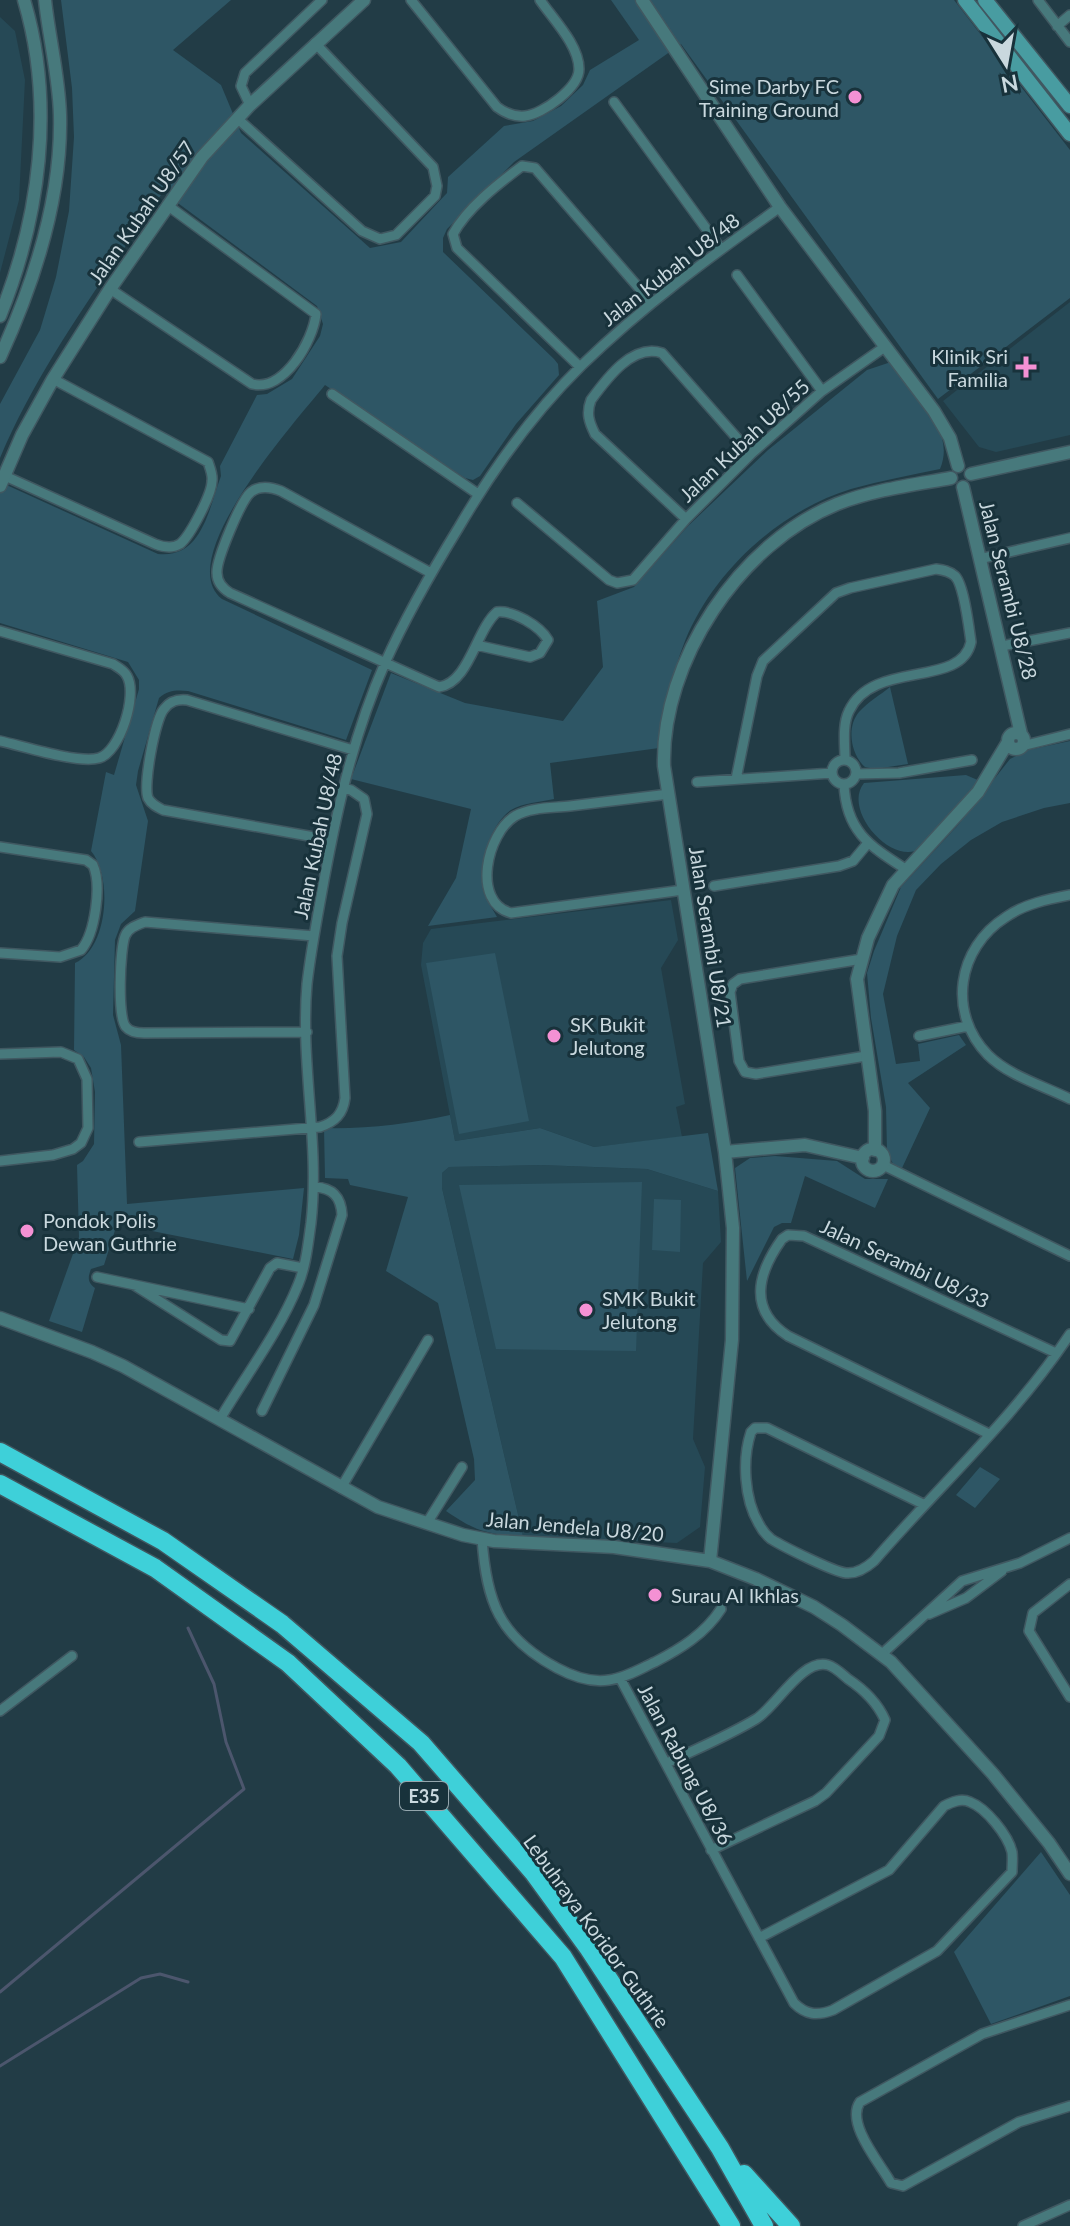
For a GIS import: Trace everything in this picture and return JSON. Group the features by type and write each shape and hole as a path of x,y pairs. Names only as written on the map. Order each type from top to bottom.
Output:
{"highway":[{"name":"Lebuhraya Koridor Guthrie","path":"0,1452 163,1541 282,1624 421,1743 533,1872 589,1949 720,2148 764,2226"},
{"name":"E35","path":"0,1484 155,1568 288,1663 398,1766 563,1957 731,2226"},
{"path":"650,2099 718,2226"},
{"path":"720,2148 791,2226"}],"main road":[{"path":"965,0 1070,134"},
{"path":"985,0 1070,106"}],"street":[{"path":"0,316 21,257 34,199 41,143 39,78 24,0"},
{"path":"0,357 38,255 52,197 58,149 58,91 45,0"},
{"path":"250,105 241,86 245,73 322,0"},
{"name":"Jalan Kubah U8/57","path":"2,481 22,435 53,379 110,289 202,157 250,105 364,0"},
{"path":"411,0 497,107 505,113 525,116 565,95 577,78 579,68 573,48 540,0"},
{"path":"642,0 780,207 944,427 957,486 963,487 971,480 971,474 964,466 954,472"},
{"path":"1038,0 1070,42"},
{"path":"1057,26 1070,15"},
{"path":"238,119 362,231 380,239 396,235 435,196 437,186 433,167 315,43"},
{"path":"614,102 721,249"},
{"path":"580,367 457,248 453,234 460,222 509,175 522,166 535,168 652,303"},
{"path":"110,289 252,384 260,386 277,381 312,335 316,314 167,205"},
{"name":"Jalan Kubah U8/48","path":"220,1419 281,1318 303,1268 315,1187 307,987 342,788 386,662 431,573 478,494 517,439 580,367 652,303 780,207"},
{"path":"737,275 822,391"},
{"name":"Jalan Kubah U8/55","path":"517,503 609,580 625,583 639,574 686,519 751,454 822,391 886,346"},
{"path":"686,519 595,434 590,424 588,408 591,400 628,359 645,351 662,353 751,454"},
{"path":"2,481 155,544 172,547 190,532 212,487 213,478 208,462 53,379"},
{"path":"332,394 478,494"},
{"path":"971,474 1070,452"},
{"name":"Jalan Serambi U8/21","path":"710,1561 729,1379 734,1305 733,1238 725,1152 663,749 679,683 699,633 729,586 764,551 787,533 834,505 954,472"},
{"name":"Jalan Serambi U8/28","path":"963,487 1015,703 1017,740"},
{"path":"431,573 272,488 251,492 217,568 218,582 223,589 431,684 446,686 458,677 476,645 493,615 503,611 543,633 548,640 540,653 530,657 476,645"},
{"path":"979,559 1070,538"},
{"path":"736,779 757,676 767,656 842,590 936,569 950,572 960,584 971,642 969,649 955,665 889,679 868,688 849,711 845,760"},
{"path":"0,631 113,664 122,669 131,688 118,742 104,757 82,760 0,741"},
{"path":"1002,646 1070,633"},
{"path":"331,840 163,810 154,805 148,798 147,778 160,714 172,702 187,700 353,750"},
{"path":"875,1150 875,1111 857,979 882,906 893,885 978,792 999,760 1017,740 1051,739 1070,734"},
{"path":"832,773 836,764 845,760 852,763 856,774"},
{"path":"856,774 899,773 972,760"},
{"path":"832,773 837,782 844,784 856,774"},
{"path":"697,782 832,773"},
{"path":"844,784 850,818 868,843 907,870"},
{"path":"139,1142 314,1127 337,1118 345,1098 337,956 367,814 364,799 342,788"},
{"path":"669,794 534,810 512,818 502,829 490,852 486,868 489,891 494,904 511,913 683,890"},
{"path":"714,886 839,866 853,861 868,843"},
{"path":"0,847 86,860 93,865 97,883 91,934 81,950 60,957 0,953"},
{"path":"1070,895 1009,914 985,932 968,958 962,1002 968,1026 982,1048 999,1065 1070,1099"},
{"path":"307,1032 144,1033 129,1030 120,1013 123,941 129,929 145,922 314,936"},
{"path":"862,959 740,979 733,984 730,992 739,1061 745,1072 756,1074 866,1056"},
{"path":"919,1036 968,1026"},
{"path":"0,1054 61,1052 78,1059 87,1079 88,1128 81,1143 64,1152 0,1161"},
{"path":"725,1152 805,1145 863,1158"},
{"path":"875,1150 866,1153 863,1165 875,1171 883,1165"},
{"path":"875,1150 883,1156 883,1165"},
{"path":"883,1165 1070,1256"},
{"path":"262,1411 314,1305 342,1215 342,1207 334,1192 315,1187"},
{"name":"Jalan Serambi U8/33","path":"989,1434 788,1336 769,1322 761,1300 761,1280 782,1239 788,1235 804,1236 1056,1353"},
{"path":"134,1285 226,1342 233,1339 273,1265 303,1268"},
{"path":"97,1277 249,1309"},
{"name":"Jalan Jendela U8/20","path":"0,1318 92,1352 150,1379 378,1507 427,1523 506,1542 614,1547 710,1561 814,1607 882,1654 993,1774 1070,1874"},
{"path":"923,1504 767,1428 755,1428 751,1432 747,1475 757,1520 774,1541 839,1572 855,1572 869,1565 989,1434 1070,1334"},
{"path":"341,1488 428,1340"},
{"path":"427,1523 462,1467"},
{"name":"Jalan Rabung U8/36","path":"482,1538 484,1574 489,1594 495,1611 517,1640 568,1674 596,1681 620,1678 667,1763 711,1850 794,2003 808,2013 825,2013 948,1942 1012,1872 1012,1852 1004,1834 979,1807 971,1802 953,1801 944,1806 889,1870 759,1938"},
{"path":"919,1620 966,1598 1005,1569 1070,1538"},
{"path":"882,1654 962,1581 978,1574 1005,1569"},
{"path":"1070,1584 1033,1613 1029,1631 1070,1697"},
{"path":"620,1678 691,1640 714,1621 721,1609"},
{"path":"0,1711 72,1656"},
{"path":"667,1763 756,1719 800,1675 817,1664 836,1669 881,1711 885,1720 879,1736 826,1793 711,1850"},
{"path":"1070,2005 982,2034 860,2102 856,2113 859,2129 891,2183 903,2186 1019,2122 1070,2106"},
{"path":"1023,2226 1070,2205"}],"shaded area":[{"path":"61,0 231,0 173,50 221,85 241,133 370,248 401,242 447,193 448,177 504,126 533,121 561,106 583,85 590,70 639,40 611,0 954,0 1070,150 1070,298 938,399 681,44 514,162 447,229 443,252 554,359 559,375 516,424 480,476 473,480 465,478 325,385 244,490 225,523 213,554 211,580 222,599 372,670 346,740 188,691 173,691 159,698 138,771 136,785 148,821 135,911 121,924 115,940 113,1015 121,1045 127,1204 304,1188 293,1259 117,1224 104,1265 90,1272 89,1281 95,1288 82,1332 49,1321 79,1237 77,1165 94,1144 95,1092 91,1068 84,1057 74,1050 75,963 95,943 104,911 102,877 91,851 106,772 114,775 139,680 128,662 0,623 0,482 158,554 185,548 202,529 221,476 220,466 257,395 267,394 292,379 320,336 323,324 317,306 163,192 54,354 0,458 0,404 40,330 56,277 69,211 74,137 72,88"},
{"path":"0,17 15,31 25,80 19,200 0,273"},
{"path":"1070,302 1070,435 996,452 979,447 943,401"},
{"path":"891,362 921,398 938,426 944,454 940,469 862,486 824,499 799,512 752,547 713,591 685,641 672,681 659,748 550,763 554,799 511,810 497,825 487,846 482,869 483,890 497,917 428,926 456,878 471,809 351,779 391,673 465,703 563,721 603,667 597,601 634,587 688,526 768,450 867,370"},
{"path":"890,687 908,764 875,769 865,767 856,755 852,725 863,708"},
{"path":"1070,741 1070,803 1002,822 971,840 941,864 916,890 897,936 883,994 896,1064 920,1061 918,1044 959,1035 966,1045 908,1083 930,1108 902,1168 893,1164 887,1150 886,1107 867,973 874,951 901,887 958,825 1010,759 1028,750"},
{"path":"966,775 980,781 915,851 904,852 881,840 871,830 859,806 859,794 864,783"},
{"name":"SK Bukit Jelutong","path":"671,900 678,940 661,968 685,1104 676,1107 682,1137 594,1147 540,1128 455,1141 421,965 423,943 431,929"},
{"path":"495,953 529,1121 459,1134 426,963"},
{"path":"450,1115 455,1141 540,1128 594,1147 708,1133 718,1191 647,1169 541,1165 449,1167 442,1173 442,1188 523,1536 482,1531 446,1511 475,1480 474,1459 438,1303 386,1271 408,1197 350,1185 348,1179 325,1178 324,1128 387,1125"},
{"path":"775,1156 837,1161 865,1179 888,1179 875,1208 805,1176 791,1223 774,1227 747,1281 735,1168 750,1158"},
{"name":"SMK Bukit Jelutong","path":"541,1165 647,1169 718,1191 721,1242 703,1263 693,1439 705,1467 700,1527 677,1543 523,1536 442,1188 442,1173 449,1167"},
{"path":"642,1182 636,1351 496,1349 459,1185"},
{"path":"654,1199 681,1200 680,1252 652,1250"},
{"path":"980,1467 1000,1479 975,1508 956,1495"},
{"path":"1041,1852 1070,1895 1070,1996 991,2024 954,1952"}],"waterway":[{"path":"0,1992 244,1789 226,1742 214,1684 188,1628"},
{"path":"0,2066 141,1978 160,1974 188,1982"}],"place":[{"name":"Sime Darby FC Training Ground","path":"855,97"},
{"name":"Klinik Sri Familia","path":"1026,367"},
{"name":"SK Bukit Jelutong","path":"554,1036"},
{"name":"Pondok Polis Dewan Guthrie","path":"27,1231"},
{"name":"SMK Bukit Jelutong","path":"586,1310"},
{"name":"Surau Al Ikhlas","path":"655,1595"}]}
